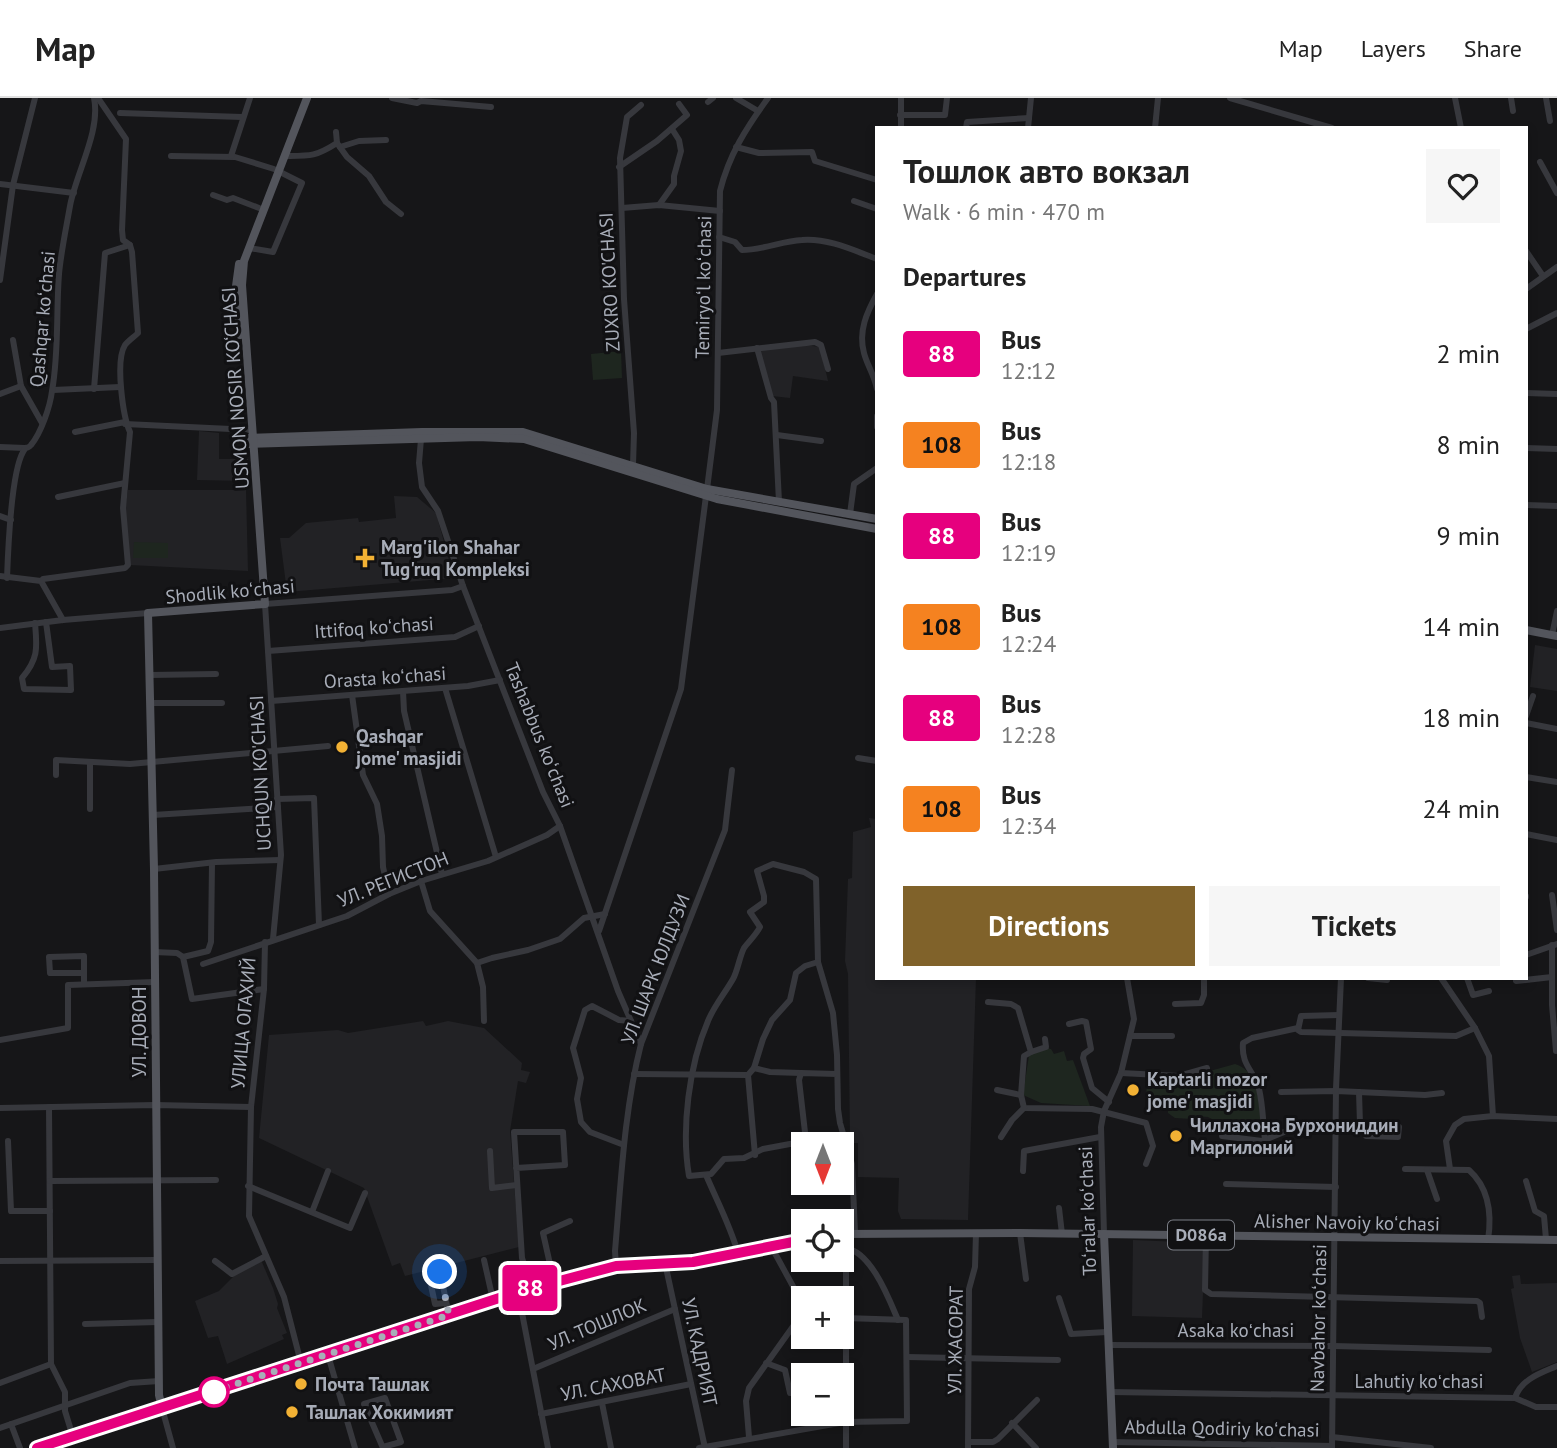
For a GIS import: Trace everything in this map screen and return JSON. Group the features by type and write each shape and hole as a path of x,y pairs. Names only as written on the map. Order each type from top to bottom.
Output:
{"main road":[{"name":"USMON NOSIR KO‘CHASI","path":"251,437 242,285 244,261 301,98"},
{"name":"USMON NOSIR KO‘CHASI","path":"276,170 307,98"},
{"name":"USMON NOSIR KO‘CHASI","path":"265,604 256,463 251,437 237,278 240,257 269,188"},
{"path":"251,437 523,432 633,465 735,503 875,528"},
{"path":"421,435 524,439 706,492 875,519"},
{"name":"Shodlik koʻchasi","path":"148,614 265,604"},
{"name":"УЛ. ДОВОН","path":"148,614 154,869 159,1381 162,1408"},
{"path":"1528,632 1555,636"},
{"name":"Alisher Navoiy koʻchasi","path":"854,1233 1557,1240"},
{"name":"Toʻralar koʻchasi","path":"1104,1234 1112,1445"},
{"path":"37,1448 532,1288 616,1266 693,1262 791,1242"}],"street":[{"path":"0,280 13,185 35,98"},
{"path":"4,577 41,581 73,573 127,568 123,508 130,432 125,423 120,366 125,345 138,333 136,289 130,245 123,240 122,230 126,139 96,98"},
{"name":"Qashqar koʻchasi","path":"4,577 15,487 24,448 30,446 47,415 53,390 59,274 74,193 93,127 96,98"},
{"path":"231,156 250,98"},
{"path":"392,98 417,103 421,101 491,107"},
{"path":"736,98 758,111"},
{"name":"Temiryoʻl koʻchasi","path":"599,933 681,689 717,410 720,191 726,165 768,98"},
{"path":"901,98 901,126"},
{"path":"900,115 946,114 947,98"},
{"path":"1028,126 1031,98"},
{"path":"1155,126 1157,98"},
{"path":"1230,98 1325,126"},
{"path":"1455,98 1461,126"},
{"path":"1511,98 1514,111"},
{"path":"1546,98 1550,121"},
{"path":"620,167 687,115 679,104"},
{"name":"ZUXRO KO'CHASI","path":"633,465 634,433 624,299 620,167 626,121 629,114 641,105"},
{"path":"120,113 242,117"},
{"path":"966,126 967,122 1029,118"},
{"path":"659,205 674,184 681,152 679,140 672,129"},
{"path":"336,132 346,157 369,176 386,202 401,214"},
{"path":"284,156 313,156 339,145 386,140"},
{"path":"736,147 759,153 812,152 815,161 875,179"},
{"path":"171,156 231,156 276,170 302,183 273,252 249,248"},
{"path":"1540,162 1557,193"},
{"path":"0,184 74,193"},
{"path":"213,195 227,200 233,198 259,208"},
{"path":"854,201 875,208"},
{"path":"622,208 659,205 720,211"},
{"path":"719,237 735,242 742,250 803,240 827,242 875,258"},
{"path":"94,389 105,253 130,245"},
{"path":"1528,254 1543,276"},
{"path":"1528,287 1557,267"},
{"path":"875,298 866,314 862,336 864,353 875,378"},
{"path":"1528,328 1557,313"},
{"path":"13,340 21,386 42,424"},
{"path":"718,353 818,342 828,369"},
{"path":"757,348 774,402 779,502"},
{"path":"0,394 21,386"},
{"path":"53,390 120,387"},
{"path":"1528,393 1557,394"},
{"path":"75,432 125,423 251,437"},
{"name":"Tashabbus koʻchasi","path":"421,435 419,463 422,488 439,511 463,586 543,792 560,826 618,992 641,1044"},
{"path":"777,435 821,441"},
{"path":"0,447 24,448"},
{"path":"1528,448 1557,449"},
{"path":"850,514 854,484 875,469"},
{"path":"58,497 125,483"},
{"path":"1528,505 1557,506"},
{"path":"0,516 11,520"},
{"path":"41,581 63,620"},
{"name":"Shodlik koʻchasi","path":"265,604 452,590 463,586"},
{"name":"UCHQUN KO'CHASI","path":"265,604 280,860 274,939"},
{"path":"1555,636 1557,611"},
{"name":"Shodlik koʻchasi","path":"0,628 148,614"},
{"path":"35,623 37,652 31,667 22,678 24,689 71,690 70,666 52,667 46,622"},
{"name":"Ittifoq koʻchasi","path":"268,650 455,638 479,626"},
{"path":"150,676 216,674"},
{"name":"Orasta koʻchasi","path":"271,701 445,688 500,680"},
{"path":"445,688 496,857"},
{"path":"402,691 404,712 442,874"},
{"path":"352,695 358,754 363,775 374,795 380,816 383,867 389,894"},
{"path":"1528,710 1533,696"},
{"path":"150,703 222,702"},
{"path":"1528,723 1557,729"},
{"path":"56,775 56,760 152,762 328,746"},
{"path":"858,758 875,761"},
{"path":"90,762 90,809"},
{"name":"УЛ. ШАРК ЮЛДУЗИ","path":"616,1266 624,1145 641,1044 725,830 732,770"},
{"path":"1528,777 1557,782"},
{"path":"278,799 314,798 319,925"},
{"path":"153,815 278,807"},
{"name":"УЛ. РЕГИСТОН","path":"203,964 347,916 389,894 496,857 547,835 560,826"},
{"path":"1528,834 1557,840"},
{"path":"154,869 280,860"},
{"path":"154,952 177,953 183,957 208,951 211,942 212,863"},
{"path":"801,1073 799,1080 806,1141 763,1149 755,1155 724,1159 711,1174 689,1176 687,1133 692,1073 708,1019 735,976 745,947 760,927 750,912 764,902 757,871 774,864 804,872 816,879 818,962 833,1013 840,1123 852,1164 849,1209"},
{"path":"421,881 430,911 477,964 483,987 484,1021"},
{"path":"1552,895 1557,930"},
{"path":"477,964 560,939 584,918 605,914"},
{"name":"УЛИЦА ОГАХИЙ","path":"265,942 264,989 251,1107 249,1216 284,1297 301,1363"},
{"path":"1528,955 1555,944 1552,976 1556,1051"},
{"path":"83,984 84,973 84,956 49,957 50,973 84,973"},
{"path":"183,957 192,999 264,989"},
{"path":"755,1155 748,1075 754,1068 772,1020 790,1000 796,973 805,966 818,962"},
{"path":"1528,979 1552,976"},
{"name":"Toʻralar koʻchasi","path":"1104,1234 1100,1137 1104,1111 1121,1073 1134,1013 1127,980"},
{"path":"1175,1004 1201,1003 1204,980"},
{"name":"Navbahor koʻchasi","path":"1332,1447 1336,1091 1341,980"},
{"path":"1442,980 1475,1028 1489,1056 1493,1116"},
{"path":"1468,980 1473,995 1489,992"},
{"path":"1516,981 1523,980"},
{"path":"0,1040 68,1028 68,985 155,982"},
{"path":"988,1002 1017,1006 1031,1052"},
{"path":"624,1145 590,1132 581,1122 577,1099 581,1078 573,1048 585,1010 592,1006 619,1020 631,1021"},
{"path":"1298,1028 1301,1016 1339,1015"},
{"path":"1069,1024 1086,1022 1091,1049 1083,1056 1087,1071 1094,1091 1109,1102"},
{"path":"1298,1028 1300,1032 1338,1035 1456,1036 1475,1028"},
{"path":"1265,1140 1260,1091 1244,1061 1243,1045 1245,1040 1298,1028"},
{"path":"1130,1035 1172,1036"},
{"path":"1024,1108 1021,1094 1024,1056 1046,1047 1045,1039"},
{"path":"754,1068 777,1073 837,1074"},
{"path":"1121,1073 1179,1076 1207,1069"},
{"path":"634,1074 748,1075"},
{"path":"997,1090 1021,1094"},
{"path":"1281,1092 1336,1091 1425,1095 1442,1093"},
{"path":"1359,1093 1360,1125 1399,1127 1398,1138 1366,1136 1365,1126"},
{"path":"0,1108 156,1105 251,1107"},
{"path":"49,1107 51,1364 65,1392 65,1406 73,1437"},
{"path":"1001,1137 1024,1108 1104,1111 1147,1124 1153,1146 1146,1164"},
{"path":"1450,1169 1446,1141 1455,1125 1464,1119 1493,1116 1557,1119"},
{"path":"1222,1136 1265,1140 1289,1130 1336,1130"},
{"path":"516,1168 565,1165 564,1132 514,1132 516,1168 517,1185 522,1258 532,1288"},
{"path":"1023,1171 1024,1151 1100,1137"},
{"path":"8,1141 11,1211 50,1211"},
{"path":"489,1151 492,1188 517,1185"},
{"path":"1405,1170 1469,1170 1487,1198 1491,1212 1488,1240"},
{"path":"1427,1170 1437,1199"},
{"path":"312,1212 328,1171"},
{"path":"706,1175 729,1222 738,1253"},
{"path":"50,1181 216,1180"},
{"path":"1526,1181 1535,1211 1544,1216 1546,1240"},
{"path":"1226,1184 1336,1187"},
{"path":"248,1186 350,1228 365,1193"},
{"path":"1059,1208 1062,1234"},
{"path":"554,1282 543,1233 570,1221"},
{"name":"УЛ. ЖАСОРАТ","path":"968,1445 970,1289 975,1267 976,1233"},
{"path":"1020,1233 1026,1279"},
{"path":"1206,1235 1207,1293 1477,1301 1482,1317"},
{"path":"749,1437 746,1401 749,1388 794,1325 798,1308 795,1290 771,1246"},
{"path":"854,1250 882,1281 898,1320"},
{"path":"215,1261 232,1274 266,1256"},
{"path":"0,1261 157,1260"},
{"path":"484,1261 493,1300"},
{"name":"УЛ. КАДРИЯТ","path":"665,1263 703,1448"},
{"path":"446,1303 435,1304 429,1276 440,1272 449,1315"},
{"path":"518,1292 548,1448"},
{"path":"1059,1298 1071,1334 1107,1332"},
{"name":"УЛ. ТОШЛОК","path":"533,1369 675,1308"},
{"path":"854,1318 906,1320 907,1357 907,1421 854,1422"},
{"path":"85,1324 158,1322"},
{"name":"Asaka koʻchasi","path":"1108,1345 1489,1350"},
{"path":"328,1355 355,1448"},
{"path":"907,1357 1058,1360"},
{"path":"766,1363 785,1370 790,1394"},
{"path":"0,1383 51,1364"},
{"path":"1516,1398 1519,1388 1528,1380 1557,1366"},
{"path":"0,1428 130,1383 159,1381"},
{"name":"УЛ. САХОВАТ","path":"541,1414 691,1384"},
{"name":"Lahutiy koʻchasi","path":"1110,1392 1516,1398 1536,1406 1557,1407"},
{"path":"385,1398 401,1442 383,1447 364,1404 385,1398"},
{"path":"968,1445 998,1439 1037,1400"},
{"path":"602,1403 611,1448"},
{"name":"УЛ. ДОВОН","path":"162,1408 173,1448"},
{"path":"1012,1423 1036,1448"},
{"path":"11,1424 20,1448"},
{"path":"703,1448 749,1437 819,1426"},
{"path":"845,1426 846,1448"},
{"path":"1332,1437 1431,1448"},
{"name":"Abdulla Qodiriy koʻchasi","path":"1112,1445 1332,1447"}],"shaded area":[{"path":"798,344 820,347 828,381 793,376 790,398 772,396 759,350"},
{"path":"621,351 622,378 593,380 591,354"},
{"path":"199,431 219,433 219,459 248,459 248,481 197,480"},
{"path":"128,490 246,490 248,571 130,565 125,508"},
{"name":"Marg'ilon Shahar Tug'ruq Kompleksi","path":"394,496 417,497 436,513 454,578 287,592 280,538 289,538 306,523 358,518 359,522 396,518"},
{"path":"134,542 168,543 168,558 133,558"},
{"path":"1535,645 1557,649 1557,691 1530,687"},
{"path":"869,818 875,819 875,980 976,980 968,1220 901,1219 898,1211 899,1178 858,1177 858,1143 854,1143 854,1132 850,1132 848,974 845,961 853,832 871,827"},
{"path":"423,1021 426,1026 448,1021 484,1028 522,1063 521,1070 530,1072 526,1083 518,1081 510,1131 519,1247 405,1276 400,1263 392,1266 364,1188 259,1138 269,1035 338,1030 348,1033"},
{"path":"1046,1048 1051,1049 1054,1054 1064,1051 1067,1061 1073,1060 1090,1106 1041,1103 1023,1095 1029,1055"},
{"path":"1235,1064 1253,1079 1261,1119 1217,1124 1208,1117 1175,1118 1168,1113 1168,1108 1146,1103 1147,1078 1181,1079"},
{"path":"1133,1240 1205,1243 1202,1318 1132,1316"},
{"path":"261,1260 287,1333 282,1335 284,1339 227,1364 218,1336 208,1338 195,1301 219,1291 239,1271"},
{"path":"1520,1275 1521,1284 1557,1283 1557,1362 1532,1372 1520,1338 1511,1289 1514,1288 1512,1276"}],"bus line":[{"name":"88","path":"37,1448 518,1292 616,1266 693,1262 791,1242"}],"place":[{"name":"Marg'ilon Shahar Tug'ruq Kompleksi","path":"365,558"},
{"name":"Qashqar jome' masjidi","path":"342,747"},
{"name":"Kaptarli mozor jome' masjidi","path":"1133,1090"},
{"name":"Чиллахона Бурхониддин Маргилоний","path":"1176,1136"},
{"name":"Почта Ташлак","path":"301,1384"},
{"name":"Ташлак Хокимият","path":"292,1412"}],"route":[{"path":"214,1392 208,1393 449,1315 440,1272"}]}
